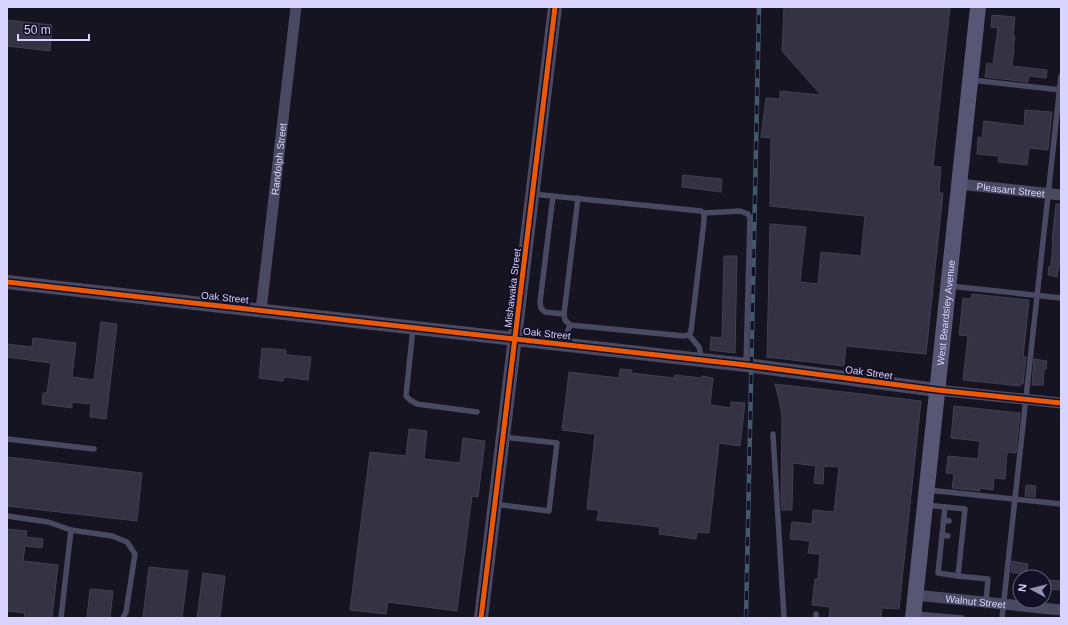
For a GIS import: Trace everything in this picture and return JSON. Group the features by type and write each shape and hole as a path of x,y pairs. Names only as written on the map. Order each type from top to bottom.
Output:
{"main road":[{"name":"West Beardsley Avenue","path":"913,616 978,7"}],"street":[{"name":"Randolph Street","path":"261,310 296,7"},
{"name":"Mishawaka Street","path":"481,618 555,7"},
{"name":"Pleasant Street","path":"960,184 1061,195"},
{"name":"Oak Street","path":"7,282 746,365 936,390 1061,403"},
{"name":"Walnut Street","path":"915,595 1061,610"}],"lane":[{"path":"1002,618 1061,76"},
{"path":"971,80 1060,90"},
{"path":"533,192 553,196 701,211 704,213 740,211 748,214 750,218 746,365"},
{"path":"553,196 540,302 541,308 545,312 564,314"},
{"path":"578,198 564,314 565,320 570,325 684,336 689,335"},
{"path":"689,335 691,331 704,213"},
{"path":"948,286 1061,298"},
{"path":"567,345 567,333 570,325"},
{"path":"413,327 406,396 417,404 477,412"},
{"path":"689,335 699,347 702,360"},
{"path":"774,434 784,618"},
{"path":"495,504 549,511 557,443 503,437"},
{"path":"7,439 94,449"},
{"path":"925,497 1015,499 1061,504"},
{"path":"925,497 945,507 965,509 959,537 958,576"},
{"path":"945,507 946,521 944,548 938,573 988,579 986,602"},
{"path":"7,516 48,522 71,530 112,536 127,542 134,554 124,618"},
{"path":"61,618 71,530"},
{"path":"913,616 962,618"}],"building":[{"path":"784,7 950,7 933,166 941,167 939,193 943,193 926,354 846,346 844,366 767,357 770,224 806,227 800,282 818,284 821,252 861,256 865,216 770,206 771,138 761,137 766,98 780,99 780,91 821,95 782,51"},
{"path":"992,15 1015,17 1012,66 1047,70 1046,78 1029,76 1028,82 985,77 987,63 993,64 998,28 991,27"},
{"path":"7,20 52,25 50,51 7,46"},
{"path":"1025,110 1052,112 1048,150 1029,148 1027,165 998,162 999,156 977,154 978,137 982,138 984,121 1024,126"},
{"path":"683,175 722,179 721,192 682,187"},
{"path":"1056,204 1061,204 1061,259 1057,277 1048,275 1049,266 1051,266"},
{"path":"724,256 737,256 735,353 710,350 711,337 722,338"},
{"path":"972,294 1029,300 1023,357 1026,357 1023,384 1020,384 1020,386 963,380 968,336 959,335 963,298 971,299"},
{"path":"101,322 117,324 106,419 90,417 91,404 72,402 72,408 42,404 43,393 47,393 51,363 7,357 7,344 32,347 33,338 76,343 72,377 94,380"},
{"path":"262,348 286,350 286,355 311,357 308,380 284,377 283,381 259,378"},
{"path":"1034,359 1047,361 1046,369 1044,369 1043,385 1032,385"},
{"path":"620,369 632,370 631,373 675,378 675,375 713,378 710,405 731,408 731,402 745,403 740,446 719,443 709,533 697,532 696,539 659,534 660,527 597,520 599,510 587,509 595,434 562,430 569,372 619,378"},
{"path":"775,384 921,401 899,609 882,608 881,618 829,618 830,607 812,605 815,579 818,579 820,554 808,553 810,541 790,539 792,522 812,524 813,510 834,512 839,467 824,466 823,484 814,483 816,466 793,463 792,510 782,510 782,416"},
{"path":"954,406 1020,413 1016,453 1007,452 1005,479 994,478 993,490 980,488 980,491 952,488 954,474 946,473 948,456 978,459 980,441 951,438"},
{"path":"409,429 427,431 424,459 460,463 463,438 485,441 478,497 472,496 457,611 388,602 386,614 350,610 370,452 406,456"},
{"path":"7,457 142,473 137,521 7,506"},
{"path":"1026,485 1036,486 1035,497 1025,496"},
{"path":"7,529 27,531 26,537 43,539 42,548 25,546 23,561 58,565 52,618 24,618 25,613 7,611"},
{"path":"1012,561 1028,564 1027,569 1012,569 1011,572"},
{"path":"149,567 188,571 182,618 143,618"},
{"path":"203,573 225,576 220,618 197,618"},
{"path":"1052,580 1061,581 1061,590 1052,589"},
{"path":"90,589 113,591 110,618 87,618"}],"railway":[{"path":"746,618 759,7"}],"cycle path":[{"path":"481,618 555,7"},
{"path":"7,282 746,365 937,390 1061,403"}]}
